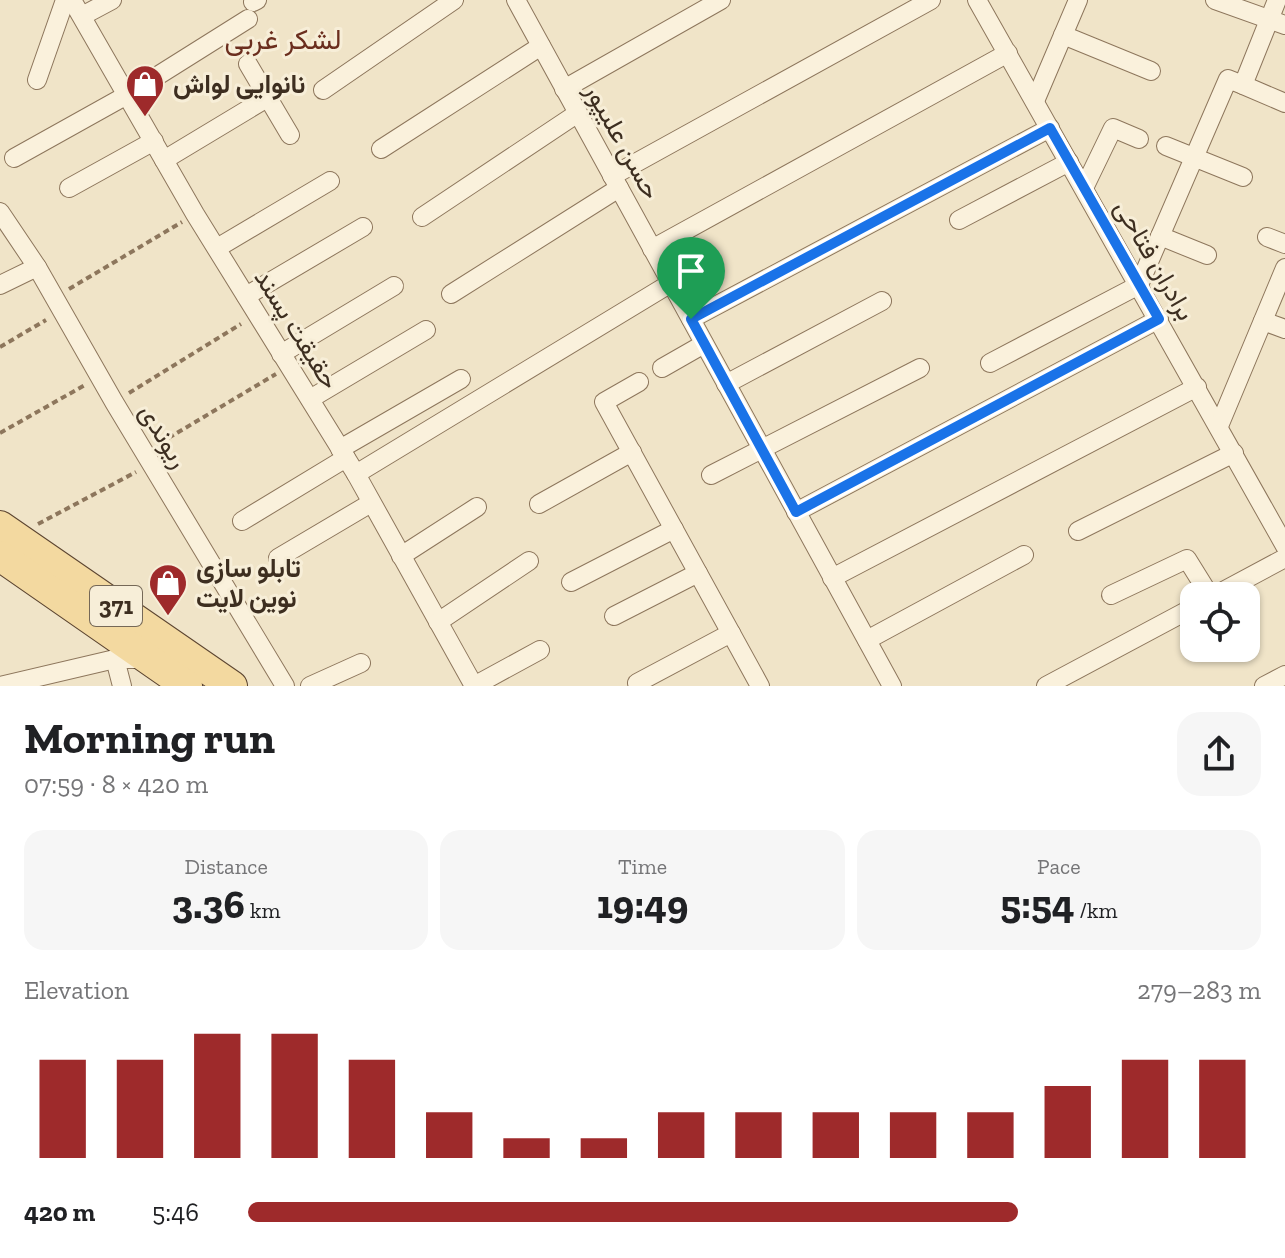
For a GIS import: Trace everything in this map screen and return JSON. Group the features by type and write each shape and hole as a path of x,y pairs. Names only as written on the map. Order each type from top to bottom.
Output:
{"main road":[{"name":"371","path":"5,540 150,660 187,686"},
{"name":"371","path":"5,540 232,686"}],"street":[{"path":"37,80 65,0"},
{"path":"77,8 112,0"},
{"path":"323,90 454,0"},
{"name":"حسن علیپور","path":"516,0 892,686"},
{"path":"564,89 721,0"},
{"path":"451,294 615,182 931,0"},
{"name":"برادران فتاحی","path":"977,0 1285,546"},
{"path":"1035,101 1078,0"},
{"path":"1215,0 1277,22"},
{"path":"1243,85 1277,22 1277,0"},
{"path":"14,158 127,95 253,7"},
{"name":"حقیقت پسند","path":"77,8 195,214 347,461 474,686"},
{"path":"1063,35 1151,71"},
{"path":"381,149 541,46"},
{"path":"652,249 1008,53"},
{"path":"248,64 290,135"},
{"path":"990,363 1139,285 1228,79 1285,103"},
{"path":"164,160 267,98"},
{"path":"422,217 578,113"},
{"path":"691,319 1050,128"},
{"path":"1084,188 1113,128 1139,139"},
{"path":"69,188 154,141"},
{"path":"1166,146 1243,177"},
{"path":"959,220 1069,162"},
{"path":"217,248 330,181"},
{"name":"ریوندی","path":"0,212 37,267 99,377 285,686"},
{"path":"246,296 363,227"},
{"path":"1160,236 1207,255"},
{"path":"1267,237 1285,244"},
{"path":"0,285 37,267"},
{"path":"1219,426 1285,268"},
{"path":"242,521 671,283"},
{"path":"285,360 394,286"},
{"path":"726,384 882,301"},
{"path":"796,512 1159,319"},
{"path":"1263,321 1285,329"},
{"path":"310,399 426,330"},
{"path":"662,368 704,344"},
{"path":"711,475 920,368"},
{"path":"347,461 461,379"},
{"path":"639,382 604,402 760,686"},
{"path":"832,578 1197,387"},
{"path":"539,504 632,452"},
{"path":"1078,531 1234,453"},
{"path":"278,558 371,503"},
{"path":"401,556 477,507"},
{"path":"571,582 674,529"},
{"path":"867,640 1024,555"},
{"path":"1239,582 1285,558"},
{"path":"1111,595 1187,559 1203,582"},
{"path":"438,622 529,561"},
{"path":"614,616 698,573"},
{"path":"1058,683 1180,615"},
{"path":"637,683 731,633"},
{"path":"474,686 540,650"},
{"path":"115,659 122,686"},
{"path":"0,686 28,683 115,659 150,660"},
{"path":"310,686 361,663"},
{"path":"1264,686 1285,675"}],"path":[{"path":"0,347 57,305 195,214"},
{"path":"114,402 257,315"},
{"path":"5,540 147,458 285,360"},
{"path":"0,433 99,377"}],"place":[{"name":"نانوایی لواش","path":"145,118"},
{"name":"تابلو سازی نوین لایت","path":"168,617"}],"district":[{"name":"لشکر غربی","path":"283,39"}],"route":[{"path":"1050,128 1159,319 796,512 691,319 1050,128"}]}
